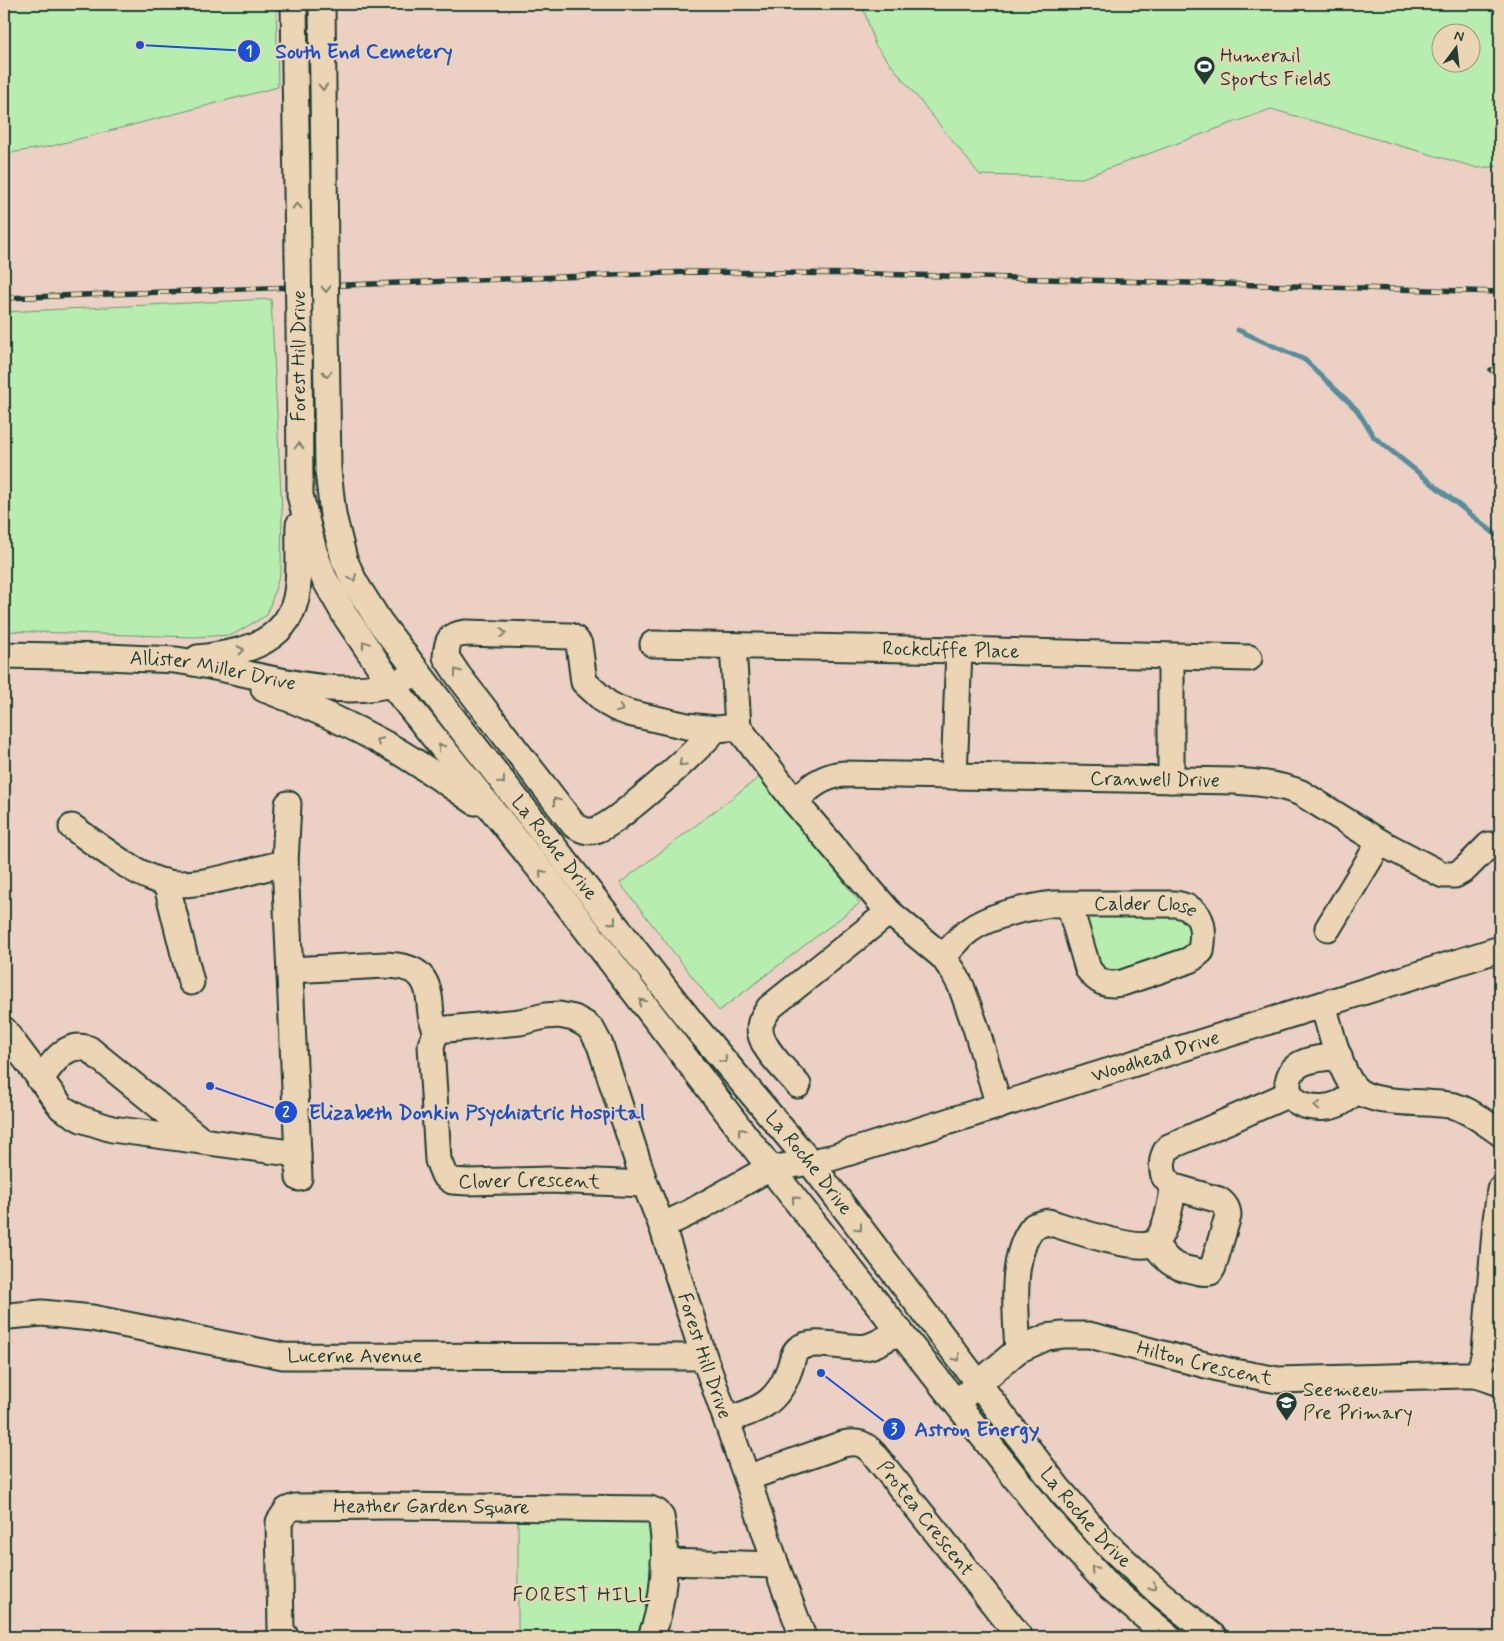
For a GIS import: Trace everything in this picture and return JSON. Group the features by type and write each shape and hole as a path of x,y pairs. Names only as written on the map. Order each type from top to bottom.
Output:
{"street":[{"name":"Forest Hill Drive","path":"294,4 300,495 314,551 324,578 346,617 392,685"},
{"name":"Forest Hill Drive","path":"322,4 328,470 330,496 336,532 355,584 418,673"},
{"path":"180,661 252,648 274,634 284,624 292,610 297,592 300,495"},
{"path":"727,728 696,750 667,777 616,819 595,830 581,829 574,824 458,675 446,657 448,642 456,634 466,633 570,636 579,644 584,682 606,703 629,713 671,723 727,728 795,802 889,912 943,957 961,986 976,1028 999,1106"},
{"name":"Rockcliffe Place","path":"653,644 1249,658"},
{"path":"727,728 733,646"},
{"path":"954,776 959,650"},
{"name":"Allister Miller Drive","path":"4,655 62,655 180,661 333,688 392,685 418,673"},
{"path":"1171,656 1171,780"},
{"path":"180,661 298,702 360,730 418,764 494,814"},
{"name":"La Roche Drive","path":"418,673 692,1023 809,1161 1058,1488 1106,1543 1157,1591 1214,1637"},
{"name":"La Roche Drive","path":"392,685 552,885 771,1169 1048,1519 1111,1588 1169,1637"},
{"name":"Cranwell Drive","path":"795,802 809,787 833,775 1254,782 1272,784 1300,793 1380,842 1443,875 1455,875 1465,869 1489,845"},
{"path":"4,1030 62,1108 81,1118 112,1129 201,1140 298,1166 285,862 288,804"},
{"path":"72,827 140,873 166,882 180,883 211,880 285,862"},
{"path":"1328,928 1380,842"},
{"path":"166,882 191,982"},
{"name":"Calder Close","path":"943,957 967,932 979,924 1033,907 1052,904 1069,904 1176,904 1184,905 1191,909 1202,922 1203,939 1201,951 1190,960 1139,978 1113,985 1104,984 1094,978 1088,969 1069,904"},
{"path":"798,1085 765,1047 761,1039 761,1021 770,1008 889,912"},
{"name":"Woodhead Drive","path":"809,1161 832,1158 1500,949"},
{"name":"Clover Crescent","path":"290,970 398,965 414,970 423,978 429,992 431,1022 437,1030 431,1045 438,1160 444,1176 452,1181 549,1180 645,1184"},
{"path":"1323,1005 1339,1056 1350,1081 1362,1095 1373,1098 1438,1103 1457,1107 1500,1133"},
{"path":"437,1030 520,1022 545,1016 560,1015 574,1018 592,1030 600,1045 645,1184 662,1226 771,1169 809,1161"},
{"path":"40,1080 56,1058 66,1051 83,1046 201,1140"},
{"path":"1339,1056 1306,1062 1295,1068 1290,1073 1288,1082 1289,1094 1297,1102 1323,1107 1336,1105 1346,1100 1356,1090"},
{"path":"1018,1350 1015,1304 1018,1269 1024,1240 1034,1226 1048,1222 1132,1245 1150,1245 1154,1243 1167,1220 1171,1201 1171,1186 1164,1176 1162,1166 1165,1151 1169,1147 1289,1094"},
{"path":"1154,1243 1165,1258 1178,1267 1205,1273 1210,1272 1213,1267 1228,1216 1228,1210 1219,1200 1171,1186"},
{"path":"1476,1376 1482,1364 1485,1350 1500,1190"},
{"name":"Forest Hill Drive","path":"662,1226 704,1357 803,1637"},
{"name":"Lucerne Avenue","path":"9,1316 42,1313 92,1318 283,1356 704,1357"},
{"path":"727,1420 749,1413 776,1395 784,1383 794,1355 802,1347 822,1344 864,1348 872,1346 900,1331"},
{"name":"Hilton Crescent","path":"956,1402 1018,1350 1047,1337 1063,1335 1089,1336 1229,1371 1278,1380 1476,1376 1500,1383"},
{"name":"Protea Crescent","path":"747,1478 844,1444 858,1442 863,1444 874,1454 1020,1637"},
{"name":"Heather Garden Square","path":"286,1637 281,1630 279,1522 288,1510 295,1507 391,1506 650,1509 657,1512 661,1517 664,1562 658,1614 650,1637"},
{"path":"664,1562 776,1565"}],"green space":[{"path":"4,4 276,4 278,87 52,146 4,154"},
{"name":"Humerail Sports Fields","path":"862,4 1500,4 1500,166 1478,168 1271,109 1082,178 980,175 875,45"},
{"path":"271,299 282,512 281,571 267,615 232,635 194,637 4,631 4,312"},
{"path":"762,775 860,903 719,1011 620,883"},
{"path":"1081,910 1188,911 1197,938 1188,949 1104,974"},
{"path":"518,1510 649,1513 661,1561 647,1635 518,1637"}],"waterway":[{"path":"1238,330 1305,360 1357,410 1374,437 1500,538"}],"railway":[{"path":"4,298 691,272 875,274 1500,292"},
{"path":"1491,370 1500,370"}],"place":[{"name":"South End Cemetery","path":"140,45"},
{"name":"Humerail Sports Fields","path":"1204,86"},
{"name":"Elizabeth Donkin Psychiatric Hospital","path":"210,1086"},
{"name":"Astron Energy","path":"821,1373"},
{"name":"Seemeeu Pre Primary","path":"1287,1421"}],"district":[{"name":"FOREST HILL","path":"582,1595"}]}
